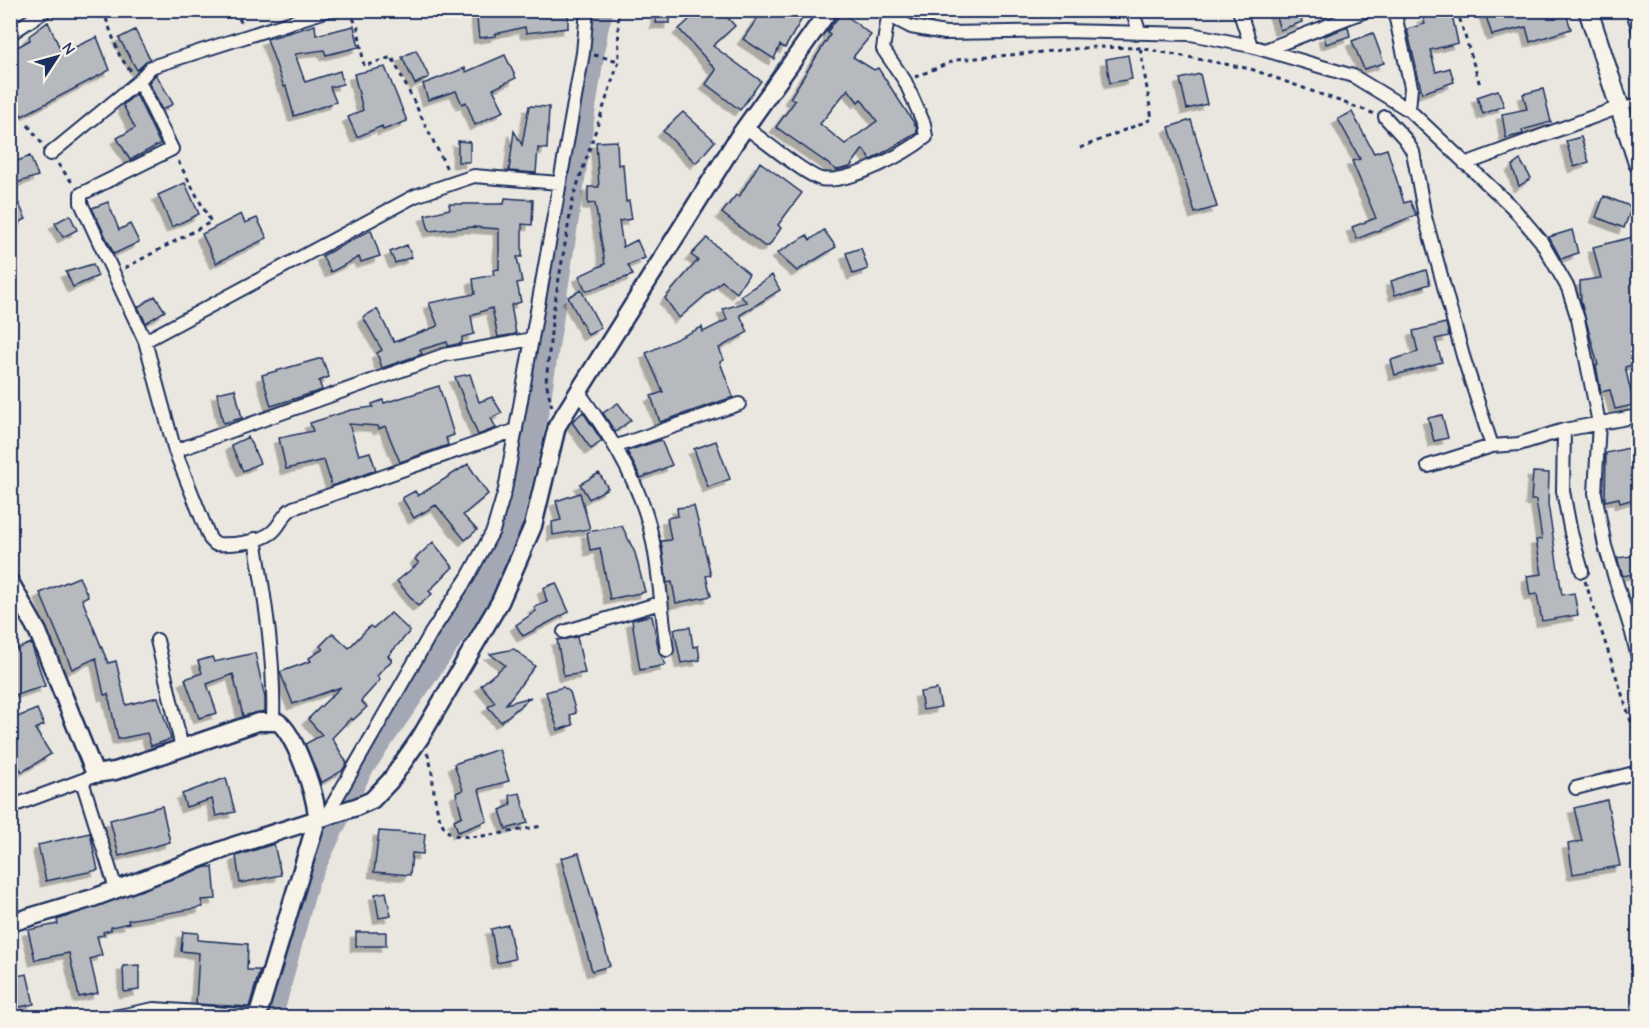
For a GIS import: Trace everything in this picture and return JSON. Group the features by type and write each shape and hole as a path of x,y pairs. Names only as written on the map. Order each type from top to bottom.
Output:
{"main road":[{"path":"1588,10 1638,163"}],"street":[{"path":"50,154 139,81 151,67 329,10"},
{"path":"109,1017 154,1009 257,1016 326,817 431,633 468,578 493,531 506,490 584,53 587,10"},
{"path":"10,923 117,889 233,846 372,800 390,781 420,738 514,575 533,526 556,426 745,127 829,10"},
{"path":"1132,10 1139,31"},
{"path":"1239,10 1251,46"},
{"path":"1265,50 1368,10"},
{"path":"1394,10 1411,87 1409,110"},
{"path":"10,33 39,12"},
{"path":"745,127 819,178 838,180 876,166 926,137 924,124 905,81 883,49 884,22 945,33 1139,31 1191,34 1251,46 1353,76 1409,110 1513,208 1541,241 1568,288 1578,319 1596,424 1595,493 1605,546 1635,633 1638,658"},
{"path":"139,81 172,149 81,194 83,212 145,341 175,451 210,539 215,544 255,539 272,533 283,515 293,508 516,430"},
{"path":"1465,164 1620,107"},
{"path":"1385,117 1405,139 1413,152 1425,217 1460,346 1492,446"},
{"path":"145,341 415,196 453,181 474,176 559,183"},
{"path":"175,451 444,355 532,339"},
{"path":"578,391 617,446 638,491 649,523 667,650"},
{"path":"617,446 739,404"},
{"path":"1428,466 1492,446 1519,444 1564,430 1638,416"},
{"path":"1564,430 1563,491 1570,533 1582,571"},
{"path":"255,539 271,637 274,686 273,720"},
{"path":"10,582 38,632 88,778 117,889"},
{"path":"564,632 660,603"},
{"path":"157,640 182,748"},
{"path":"10,807 88,778 273,720 283,725 287,731 318,806 326,817"},
{"path":"1576,788 1638,772"}],"lane":[{"path":"1629,10 1638,37"},
{"path":"1620,107 1638,101"}],"path":[{"path":"103,10 120,57 139,81"},
{"path":"349,10 358,28 364,66 392,57 453,181"},
{"path":"556,426 546,382 555,302 573,198 619,61 618,10"},
{"path":"1457,10 1480,85"},
{"path":"905,81 956,60 1095,47 1140,48 1251,69 1385,117"},
{"path":"1080,148 1152,119 1140,48"},
{"path":"584,53 619,61"},
{"path":"114,274 211,222 172,149"},
{"path":"1582,571 1638,743"},
{"path":"420,738 433,768 436,802 442,824 450,832 463,837 542,826"}],"building":[{"path":"476,10 498,10 498,13 508,11 509,16 531,14 530,10 568,10 568,28 526,33 525,27 495,34 496,36 479,38"},
{"path":"657,10 670,10 670,23 656,23"},
{"path":"700,10 721,10 735,26 713,46 761,81 740,110 706,84 716,70 679,29"},
{"path":"763,10 807,10 785,48 780,45 774,59 743,39"},
{"path":"916,10 944,10 932,22 927,22"},
{"path":"1274,10 1299,10 1302,22 1280,30"},
{"path":"1451,10 1458,43 1430,50 1436,72 1450,68 1454,82 1422,93 1407,29 1425,24 1423,17"},
{"path":"1484,10 1565,10 1571,29 1530,42 1526,27 1492,35"},
{"path":"842,12 871,35 853,57 874,70 878,68 916,126 917,133 871,160 863,149 850,167 837,170 776,127 795,101 790,98 830,35 827,32","holes":["848,89 858,102 861,99 877,121 845,144 820,124"]},
{"path":"48,22 62,53 97,37 110,70 22,116 10,98 10,51 30,40 29,36"},
{"path":"315,25 316,35 354,26 359,47 326,55 324,50 295,54 305,82 340,71 343,84 330,87 336,102 294,116 286,86 284,87 267,39"},
{"path":"1348,27 1350,36 1326,44 1324,36"},
{"path":"135,30 150,59 137,70 119,38"},
{"path":"1373,33 1384,63 1364,69 1352,41"},
{"path":"416,50 429,77 415,84 402,57"},
{"path":"505,55 516,78 493,89 504,111 475,125 466,102 462,104 456,91 428,100 423,84 465,68 466,72"},
{"path":"1128,55 1132,79 1110,83 1106,59"},
{"path":"385,67 407,121 383,130 382,126 357,137 348,117 363,110 354,74"},
{"path":"156,74 173,104 162,110 149,82"},
{"path":"1200,74 1207,104 1187,109 1180,79"},
{"path":"1543,89 1551,122 1522,130 1523,134 1506,138 1502,114 1527,109 1523,94"},
{"path":"1498,90 1504,106 1483,114 1477,97"},
{"path":"136,94 160,144 130,160 117,138 135,128 123,105"},
{"path":"529,106 549,107 547,149 538,148 536,173 509,171 514,131 522,145"},
{"path":"683,112 715,141 696,163 663,131"},
{"path":"1352,112 1374,153 1387,149 1404,203 1410,201 1416,215 1357,239 1352,227 1376,218 1352,161 1360,159 1338,119"},
{"path":"1191,120 1217,207 1195,213 1169,127"},
{"path":"1581,137 1589,162 1574,167 1566,141"},
{"path":"458,141 470,142 470,162 458,162"},
{"path":"617,141 618,165 623,164 626,202 629,201 632,219 619,221 623,247 637,240 645,258 628,265 633,275 586,291 579,276 605,264 595,203 588,204 588,187 599,187 596,142"},
{"path":"30,156 38,176 10,185 10,164"},
{"path":"1520,160 1531,178 1519,186 1512,166"},
{"path":"760,162 802,193 778,225 781,228 769,246 764,246 722,213 736,195 739,197"},
{"path":"185,183 199,214 172,227 158,195"},
{"path":"10,185 26,219 10,226"},
{"path":"1604,196 1632,207 1624,228 1596,217"},
{"path":"505,198 533,200 532,225 522,224 522,257 517,257 522,282 517,283 521,302 511,305 516,334 498,337 492,308 471,315 474,334 462,337 462,343 448,346 447,342 420,350 422,354 382,368 377,353 382,350 363,317 377,309 394,342 438,326 429,303 475,294 473,279 494,275 493,270 499,269 499,229 473,227 429,231 425,215 450,209 449,204 504,204"},
{"path":"108,202 119,230 130,224 139,242 114,254 92,208"},
{"path":"241,214 245,223 257,218 267,238 216,263 202,234"},
{"path":"70,215 77,230 63,237 55,223"},
{"path":"371,230 380,256 361,262 359,257 331,272 322,256"},
{"path":"824,230 836,247 797,271 777,253 807,235 810,240"},
{"path":"1572,230 1578,253 1561,259 1549,237"},
{"path":"1633,237 1638,259 1638,363 1625,367 1634,405 1615,409 1610,390 1601,392 1596,366 1598,365 1581,302 1580,281 1601,278 1593,247"},
{"path":"707,238 749,274 737,293 722,281 679,318 665,298 698,260 691,255"},
{"path":"407,245 412,257 395,263 390,252"},
{"path":"861,248 868,269 853,274 846,253"},
{"path":"93,264 98,276 73,287 66,272"},
{"path":"1426,270 1430,284 1395,295 1391,281"},
{"path":"772,275 780,290 740,315 748,332 719,348 724,360 720,362 733,397 660,422 651,396 663,392 646,353 702,327 703,332 727,320 723,309 747,302 740,296"},
{"path":"581,290 601,328 588,335 568,297"},
{"path":"155,296 165,311 146,323 138,307"},
{"path":"1446,323 1449,336 1435,339 1442,362 1395,375 1391,360 1418,352 1413,331"},
{"path":"322,358 329,377 319,381 322,390 271,406 262,375"},
{"path":"470,374 479,402 492,397 502,413 491,418 496,428 478,435 455,377"},
{"path":"439,386 454,435 446,438 448,445 400,462 385,426 379,429 378,426 349,424 359,455 370,452 376,470 332,486 324,460 286,469 279,438 313,431 310,423 351,410 373,407 372,404 383,400 384,403"},
{"path":"235,389 242,418 223,423 217,393"},
{"path":"618,403 631,420 615,432 603,413"},
{"path":"583,412 602,441 591,449 572,422"},
{"path":"1442,415 1448,438 1434,441 1428,418"},
{"path":"248,437 260,463 243,471 231,445"},
{"path":"661,440 672,465 641,478 627,451"},
{"path":"716,441 730,479 708,487 694,449"},
{"path":"1638,446 1638,498 1620,503 1619,498 1605,501 1606,453"},
{"path":"468,464 488,494 463,515 477,530 465,540 436,505 414,518 402,498 415,491 418,496"},
{"path":"1533,472 1549,473 1548,504 1562,595 1574,593 1578,615 1542,621 1537,594 1530,595 1527,576 1542,574 1536,540 1542,539 1536,500 1531,500"},
{"path":"599,473 608,488 589,499 580,484"},
{"path":"580,493 590,529 553,535 552,522 561,520 556,501"},
{"path":"694,506 711,575 706,576 711,596 676,603 672,582 667,583 661,541 671,540 667,518 678,516 677,508"},
{"path":"622,526 635,553 645,592 610,599 600,548 590,550 587,532"},
{"path":"433,542 453,567 429,591 432,594 418,606 397,581 419,563 415,559"},
{"path":"1638,555 1638,573 1623,576 1617,558"},
{"path":"79,577 88,596 82,599 108,663 116,661 126,705 158,697 171,739 151,746 147,733 118,739 108,694 104,695 96,658 72,669 40,593"},
{"path":"556,583 569,612 523,636 516,625 536,611 534,607 547,602 543,588"},
{"path":"391,613 410,631 388,656 392,660 377,676 380,680 361,701 367,707 353,720 351,718 332,738 347,763 342,771 321,783 305,744 322,735 308,719 341,687 293,704 280,672 311,661 309,658 323,649 320,646 333,633 349,648 370,626 373,628"},
{"path":"652,616 659,652 666,665 640,670 632,620"},
{"path":"690,627 693,647 698,646 700,660 681,663 674,629"},
{"path":"577,637 585,673 564,676 557,640"},
{"path":"31,643 45,686 13,696 10,687 10,652"},
{"path":"514,649 535,666 506,704 531,697 501,722 488,707 495,702 481,685 505,665 490,654"},
{"path":"255,653 265,698 265,711 243,716 233,674 207,684 217,713 199,718 185,679 202,673 198,661 212,657 214,662"},
{"path":"563,687 570,692 576,713 570,715 573,725 558,730 546,692"},
{"path":"937,689 941,707 923,710 920,692"},
{"path":"37,709 44,725 35,729 51,754 22,772 10,754 10,720"},
{"path":"499,749 509,781 479,789 487,821 458,832 454,820 462,816 456,793 463,790 454,764"},
{"path":"226,778 235,812 216,816 212,799 186,807 182,794"},
{"path":"520,793 528,823 506,829 500,810 511,805 510,795"},
{"path":"1607,800 1620,866 1573,874 1568,844 1582,841 1574,808"},
{"path":"162,806 170,842 119,856 110,820"},
{"path":"379,831 425,834 423,854 412,853 410,875 374,872"},
{"path":"90,833 98,870 46,881 38,845"},
{"path":"274,844 281,875 240,883 236,856"},
{"path":"579,853 610,966 592,971 561,858"},
{"path":"206,867 213,867 216,899 201,900 203,907 128,920 129,923 111,927 111,930 103,932 104,935 97,936 102,955 90,959 98,993 79,997 69,953 35,960 28,930 58,924 57,920"},
{"path":"386,892 391,916 379,918 375,894"},
{"path":"508,925 515,959 497,963 491,929"},
{"path":"183,932 198,933 198,940 248,944 247,970 260,970 249,1007 196,1004 199,953 181,951"},
{"path":"356,932 386,932 386,946 356,946"},
{"path":"139,965 139,990 124,992 123,966"},
{"path":"27,974 34,1004 15,1008 10,977"}],"waterway":[{"path":"269,1018 305,881 359,769 498,567 536,408 595,27 600,10"}]}
